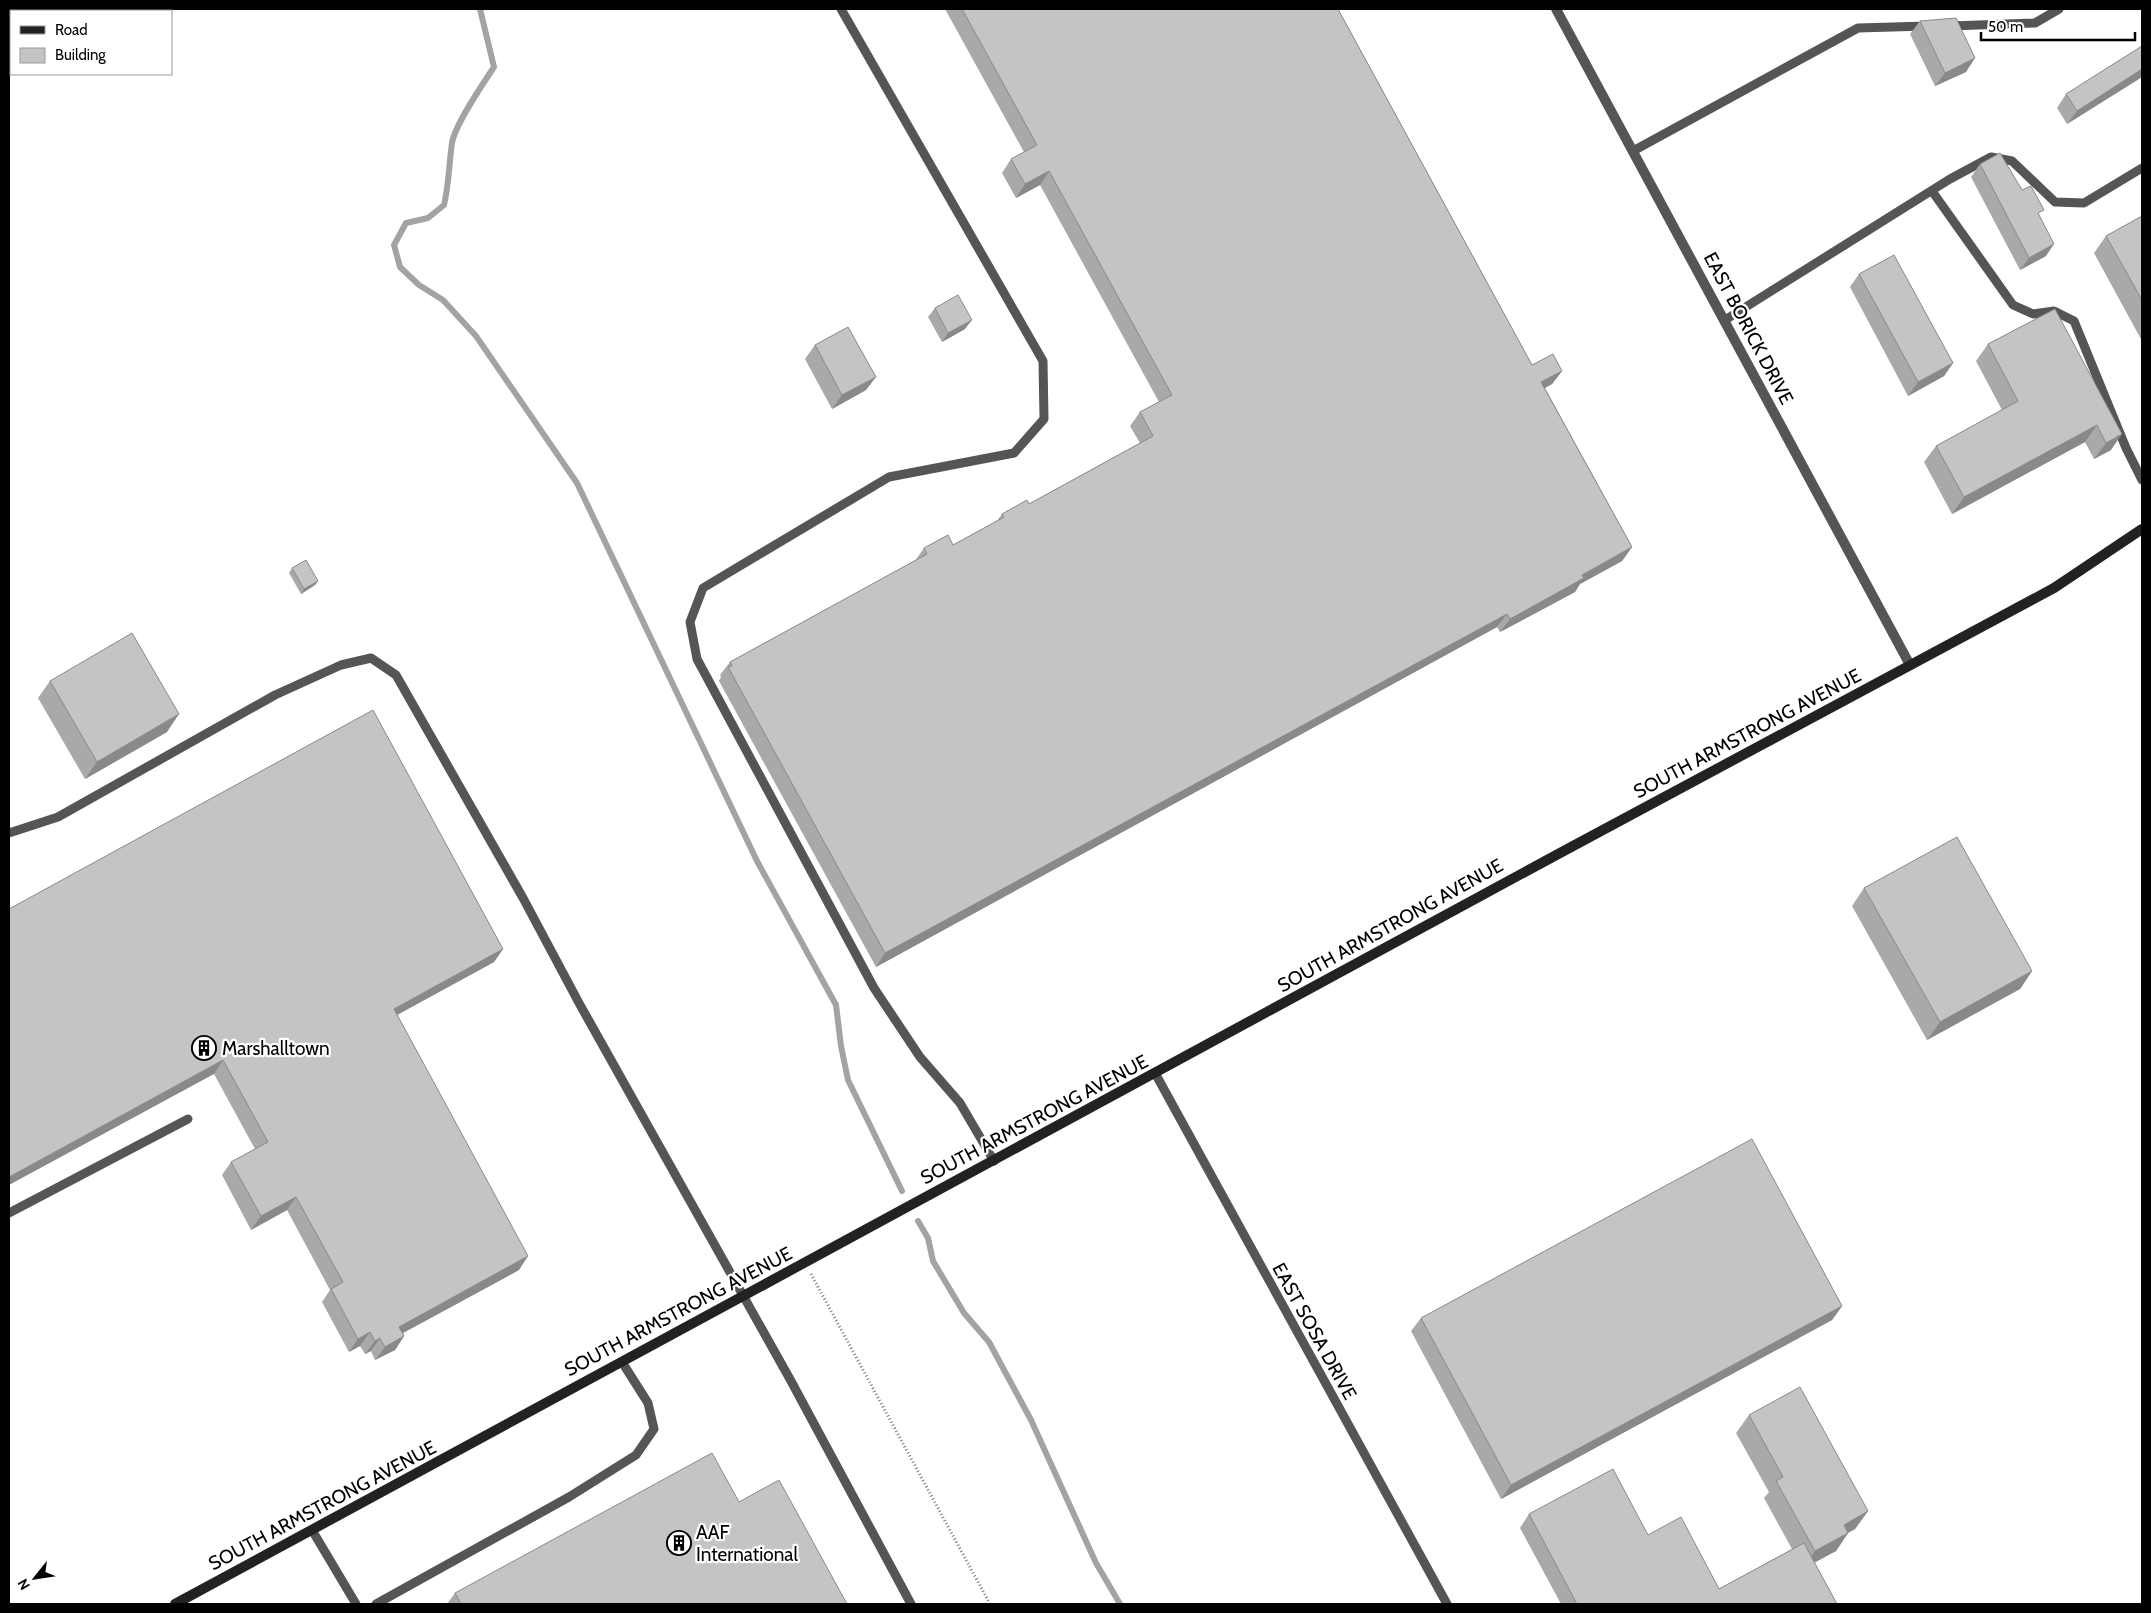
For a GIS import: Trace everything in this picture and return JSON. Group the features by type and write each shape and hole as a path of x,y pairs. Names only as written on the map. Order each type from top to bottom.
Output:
{"street":[{"name":"EAST BORICK DRIVE","path":"1556,9 1726,320 1910,665"},
{"name":"SOUTH ARMSTRONG AVENUE","path":"176,1604 744,1295 2054,588 2142,529"}],"lane":[{"path":"841,9 1043,362 1044,420 1014,452 889,477 703,588 690,622 696,659 874,988 920,1057 960,1103 994,1161"},
{"path":"1633,151 1858,28 2035,23 2059,9"},
{"path":"1726,320 1932,191 1991,158 2012,161 2056,202 2084,203 2142,168"},
{"path":"1932,191 2013,304 2032,314 2054,311 2074,322 2126,448 2142,480"},
{"path":"9,833 58,817 275,695 340,665 371,658 396,675 523,898 579,1003 744,1295 911,1604"},
{"name":"EAST SOSA DRIVE","path":"1155,1073 1446,1604"},
{"path":"9,1212 188,1119"},
{"path":"376,1604 568,1497 636,1455 654,1429 648,1403 622,1362"},
{"path":"312,1530 356,1604"}],"path":[{"path":"805,1262 990,1604"}],"building":[{"path":"962,9 1338,9 1532,365 1553,354 1562,371 1541,382 1632,547 1582,575 1584,578 1510,619 1507,614 885,953 728,667 732,666 730,662 927,554 924,548 948,535 953,545 1004,517 1002,514 1027,500 1029,504 1153,436 1140,412 1172,395 1049,171 1025,184 1011,159 1037,145"},
{"path":"1956,18 1975,58 1945,73 1920,21"},
{"path":"2142,46 2142,69 2077,111 2066,94"},
{"path":"2000,153 2022,190 2031,186 2044,210 2038,213 2054,244 2029,258 1980,164"},
{"path":"2142,216 2142,300 2106,236"},
{"path":"1894,255 1953,363 1918,382 1859,274"},
{"path":"958,295 972,320 948,333 935,308"},
{"path":"2055,309 2122,434 2106,443 2097,425 1964,497 1936,446 2018,401 1988,344"},
{"path":"848,327 876,377 842,395 815,345"},
{"path":"306,560 318,581 304,589 292,568"},
{"path":"132,633 179,714 97,762 50,681"},
{"name":"Marshalltown","path":"373,710 503,949 394,1009 528,1256 399,1327 404,1336 385,1347 380,1338 375,1341 370,1332 358,1339 331,1289 343,1282 296,1197 261,1216 231,1162 268,1142 223,1060 9,1177 9,909"},
{"path":"1957,837 2032,971 1940,1022 1864,888"},
{"path":"1752,1139 1842,1306 1511,1485 1421,1318"},
{"path":"1800,1387 1868,1511 1844,1525 1848,1533 1815,1551 1776,1481 1783,1477 1749,1415"},
{"name":"AAF International","path":"712,1453 739,1502 779,1480 847,1604 461,1604 455,1593"},
{"path":"1613,1469 1648,1535 1681,1517 1719,1589 1804,1543 1837,1604 1577,1604 1529,1514"}],"waterway":[{"path":"480,9 494,67 470,104 454,135 444,205 428,218 406,223 394,245 400,267 419,285 443,300 476,336 577,483 757,861 836,1005 841,1046 848,1080 902,1191"},
{"path":"918,1221 928,1238 933,1261 964,1313 989,1342 1031,1420 1096,1563 1120,1604"}],"place":[{"name":"Marshalltown","path":"204,1048"},
{"name":"AAF International","path":"679,1543"}]}
